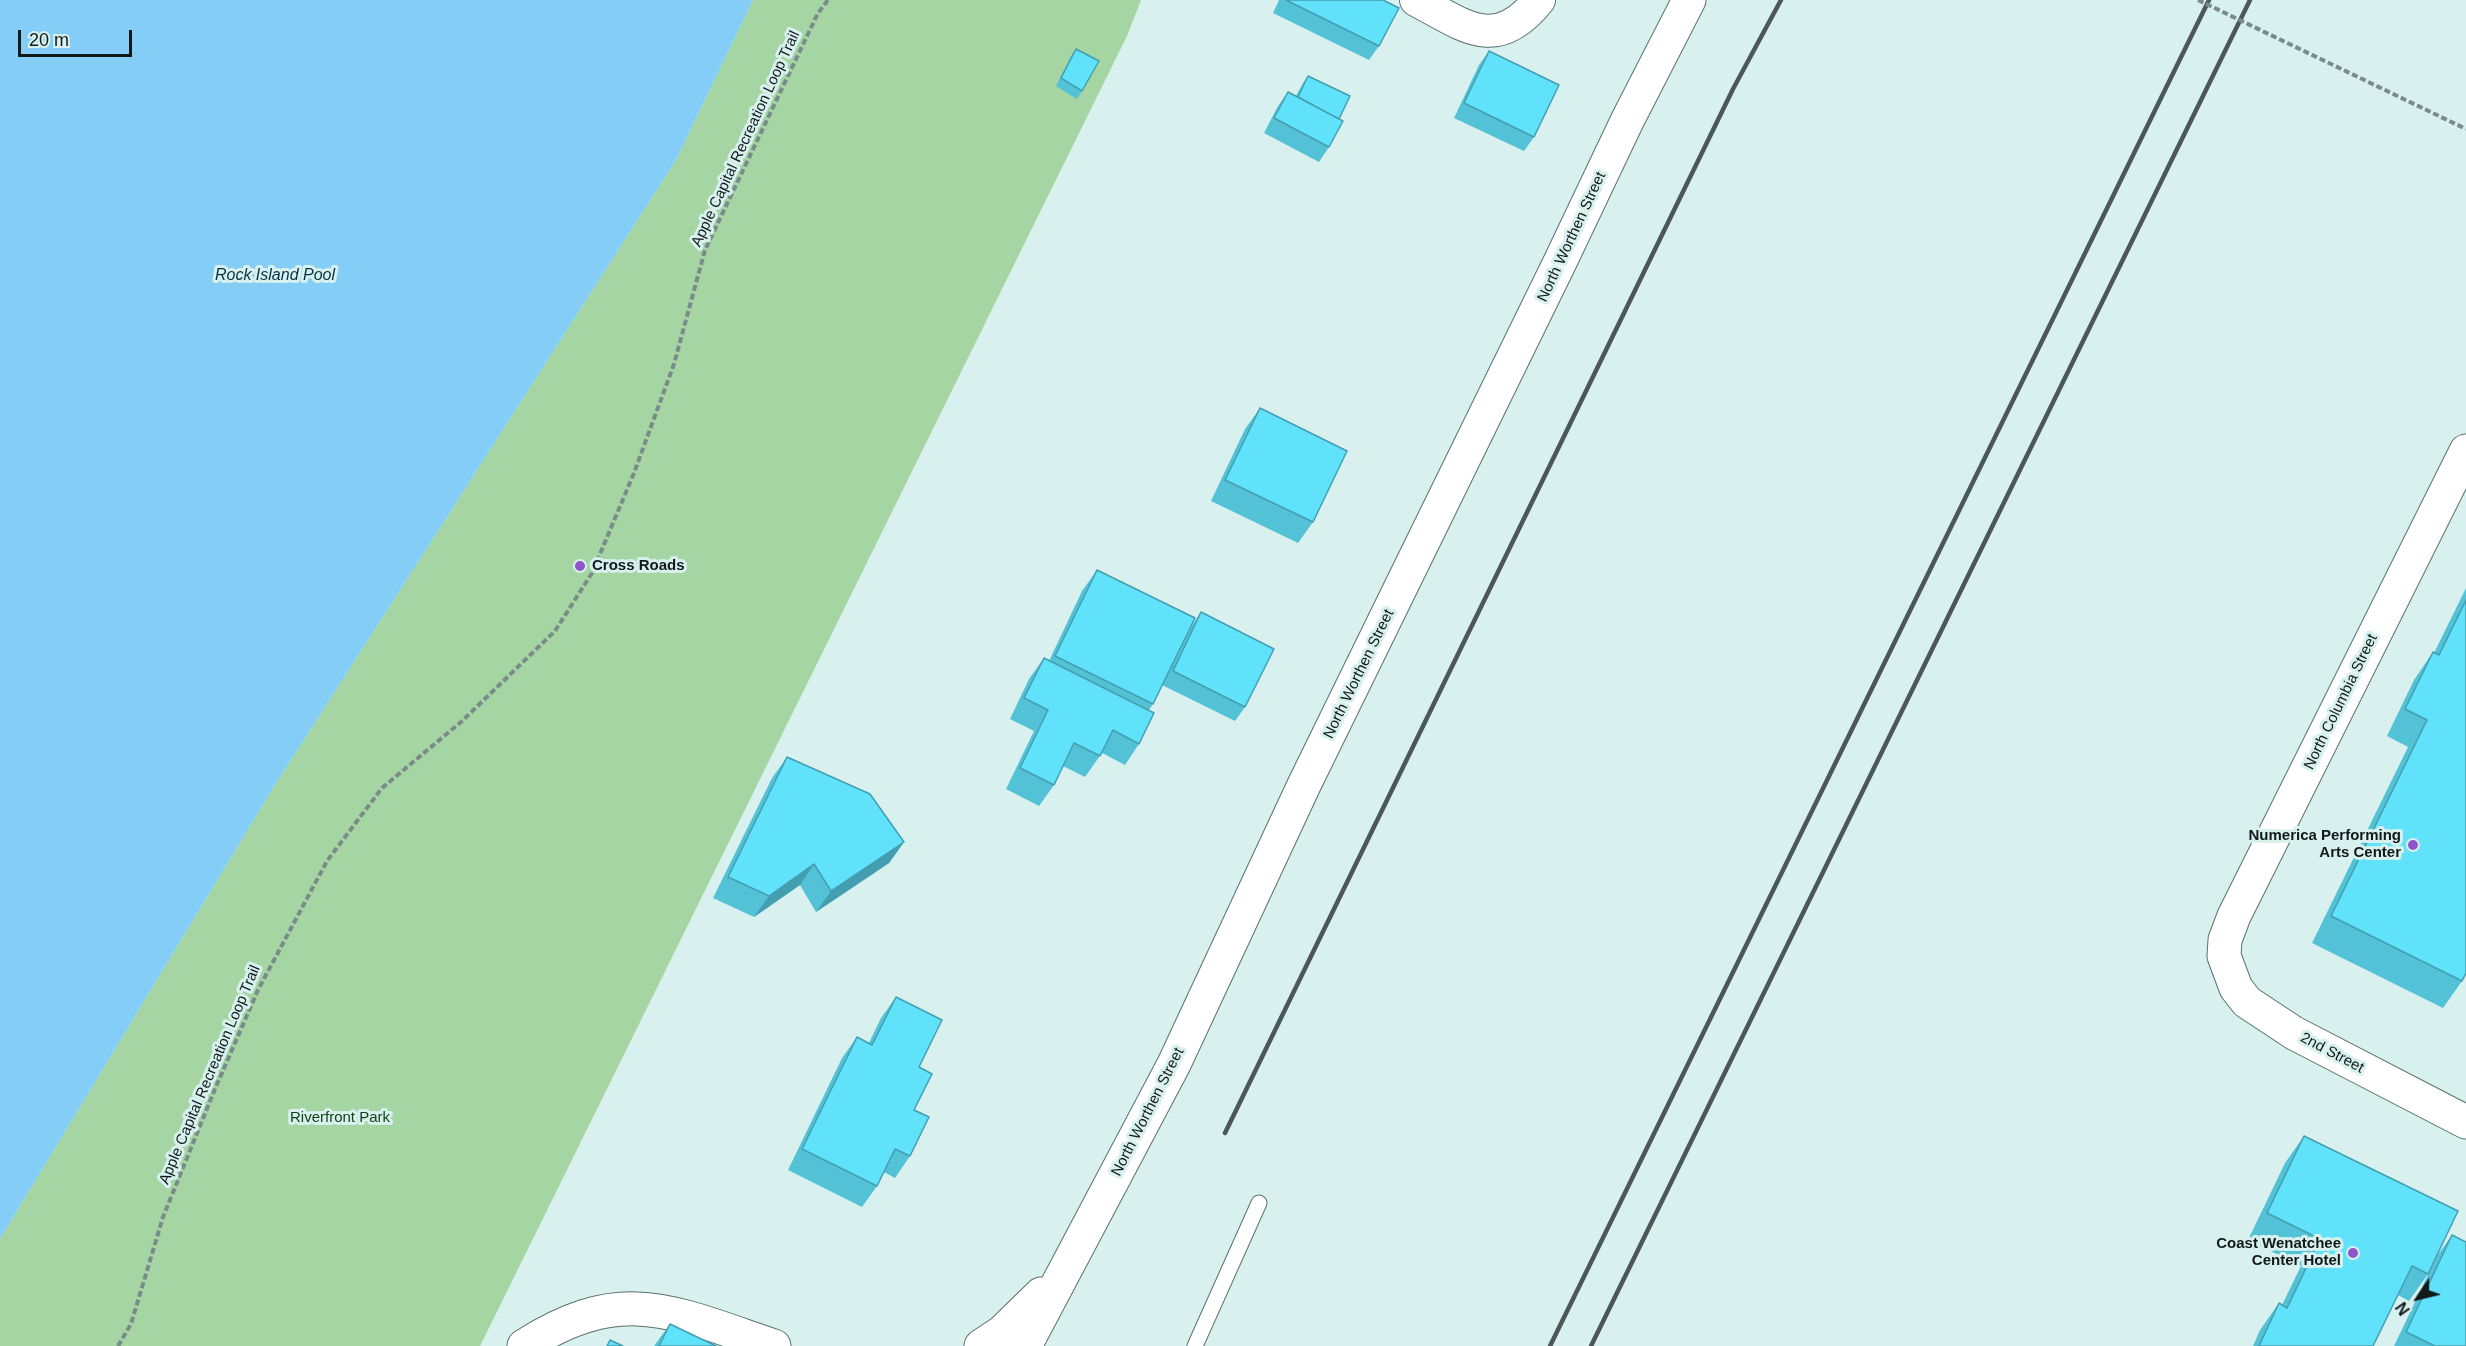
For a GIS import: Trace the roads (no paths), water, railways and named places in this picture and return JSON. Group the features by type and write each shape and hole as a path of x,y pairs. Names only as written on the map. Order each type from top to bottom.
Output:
{"main road":[{"name":"North Worthen Street","path":"1025,1346 1068,1260 1135,1142 1174,1064 1304,785 1627,121 1689,0"},
{"name":"North Columbia Street","path":"2224,956 2225,940 2234,916 2466,451"},
{"name":"2nd Street","path":"2224,956 2236,988 2263,1015 2466,1122"},
{"path":"981,1346 1002,1332 1031,1306 1068,1260"},
{"path":"524,1346 552,1328 578,1317 603,1310 629,1307 701,1321 774,1346"}],"street":[{"path":"1416,0 1462,24 1485,32 1507,27 1520,20 1539,0"}],"lane":[{"path":"1195,1346 1259,1203"}],"water":[{"name":"Rock Island Pool","path":"0,0 753,0 676,160 273,788 0,1239"}],"railway":[{"path":"1225,1133 1733,89 1781,0"},
{"path":"1550,1346 2209,0"},
{"path":"1591,1346 2250,0"}],"place":[{"name":"Cross Roads","path":"580,566"},
{"name":"Numerica Performing Arts Center","path":"2413,845"},
{"name":"Coast Wenatchee Center Hotel","path":"2353,1253"}],"park label":[{"name":"Riverfront Park","path":"340,1118"}]}
